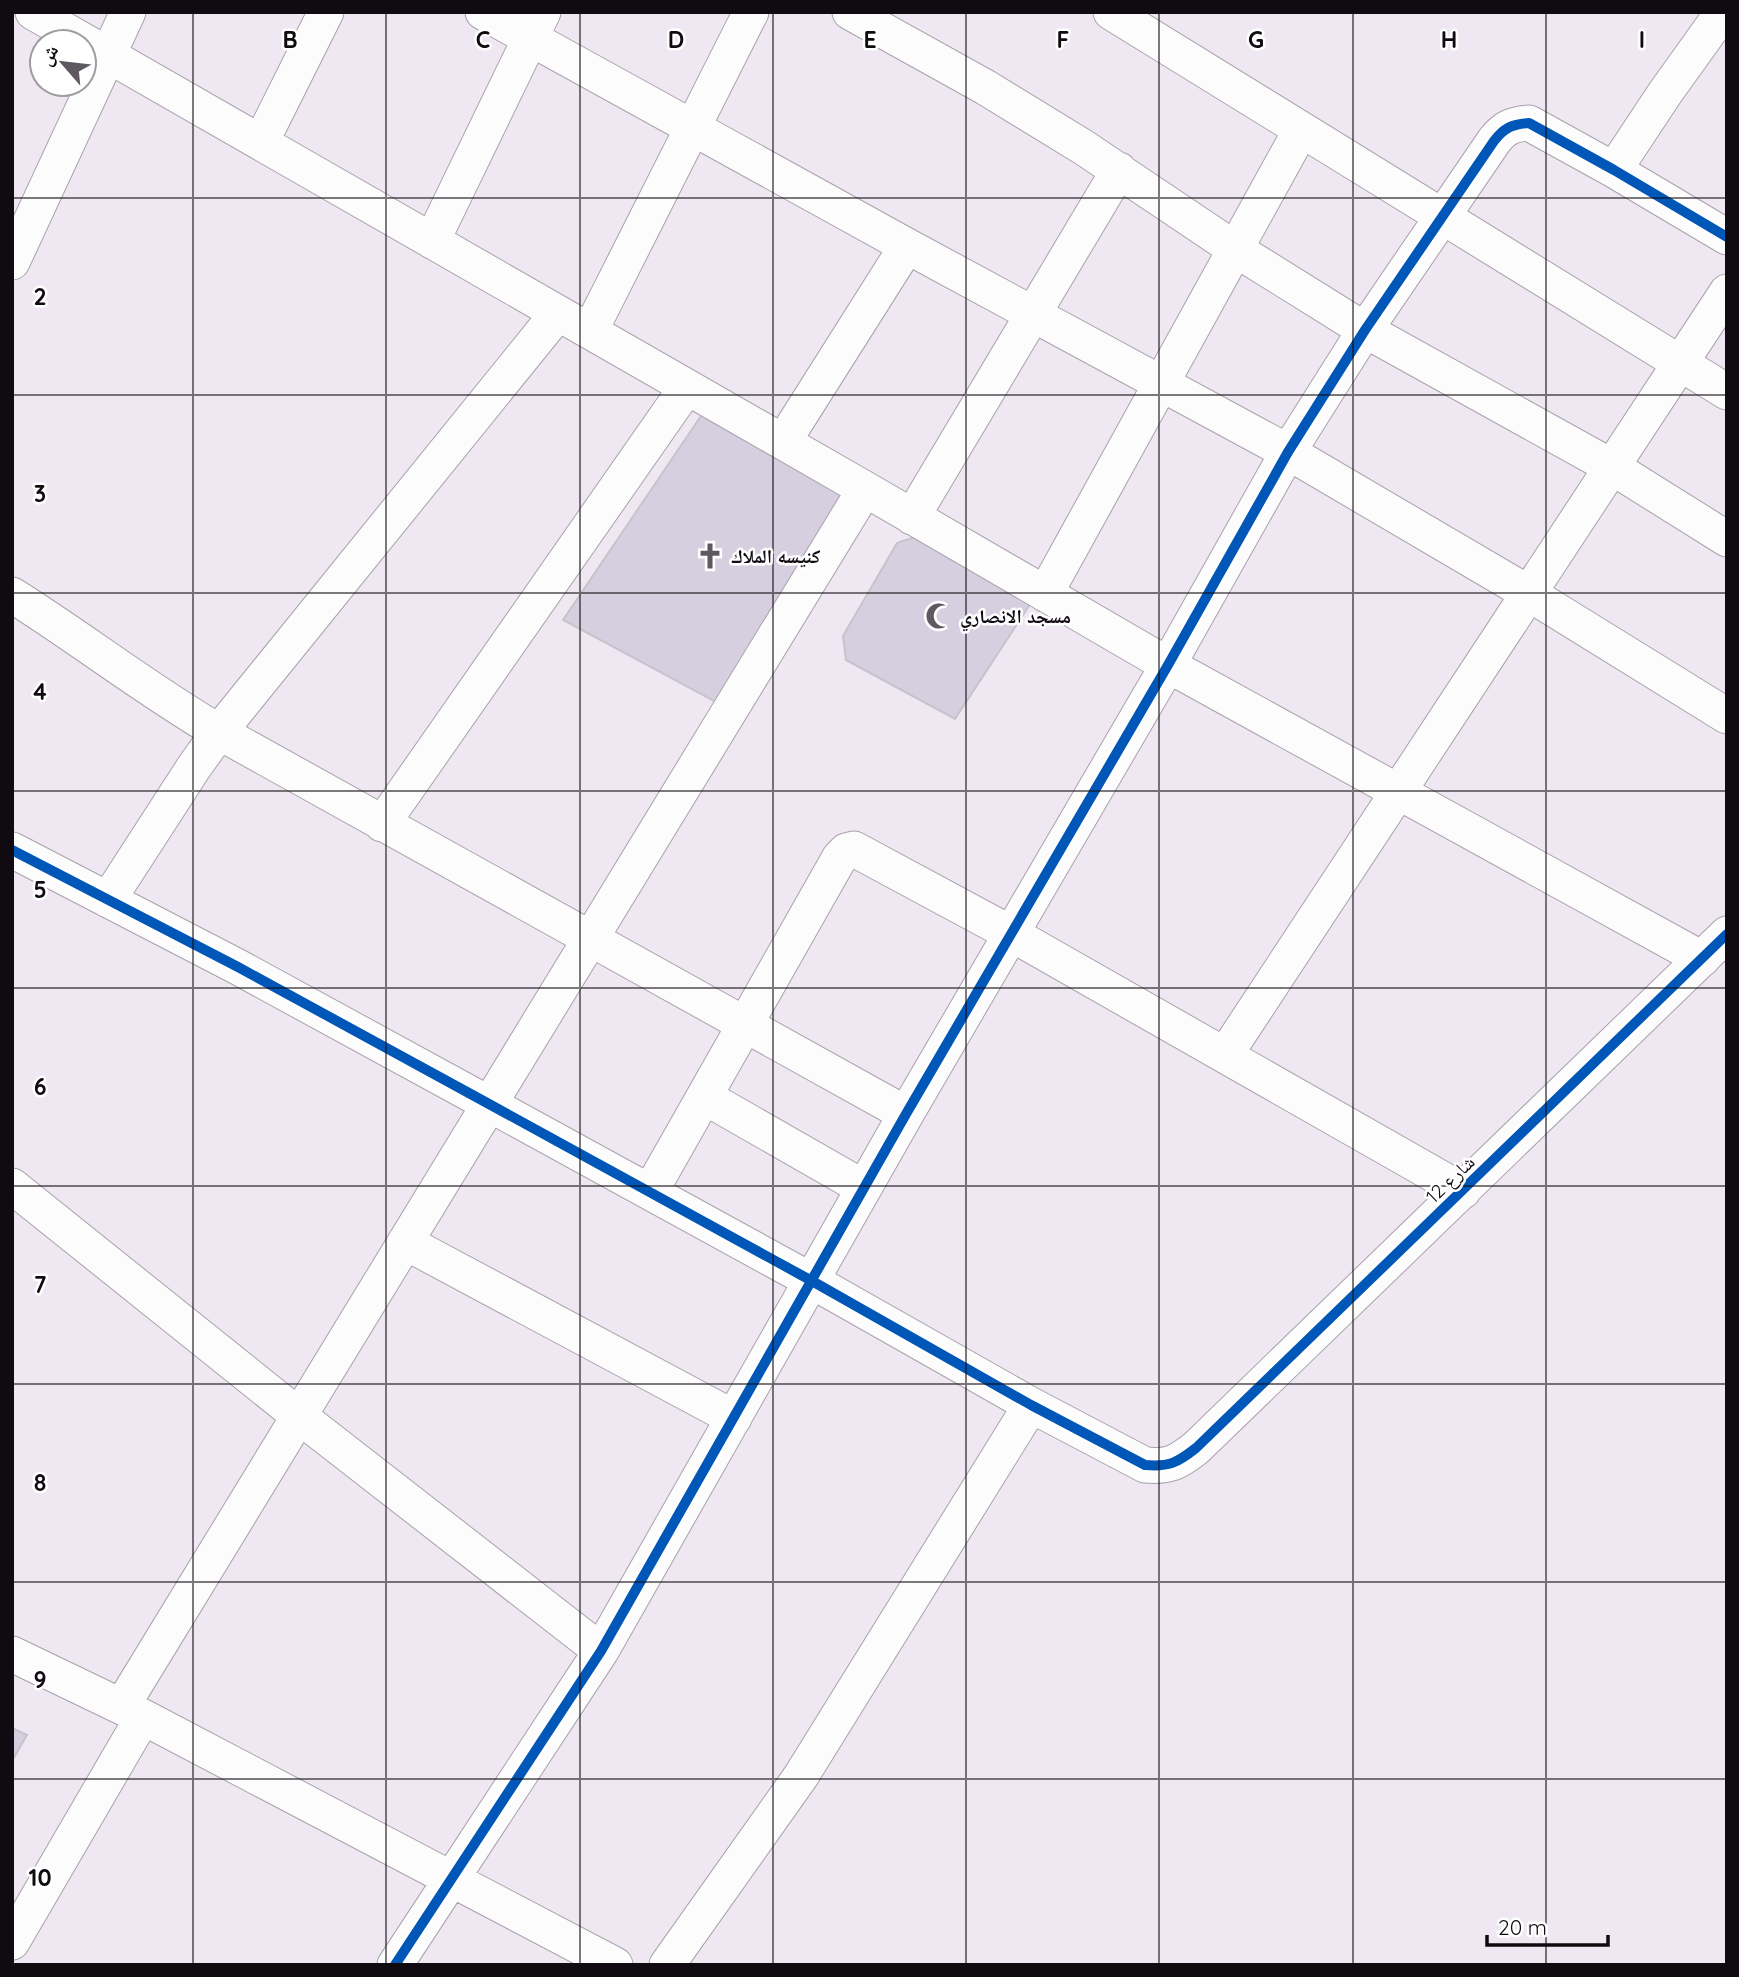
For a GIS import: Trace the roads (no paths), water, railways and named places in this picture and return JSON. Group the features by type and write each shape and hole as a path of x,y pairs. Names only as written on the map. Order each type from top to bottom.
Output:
{"street":[{"path":"33,12 1168,665 1702,959"},
{"path":"12,262 128,12"},
{"path":"261,142 326,12"},
{"path":"483,12 537,25 693,128 1288,452 1528,593 1727,716"},
{"path":"590,331 751,12"},
{"path":"850,12 985,87 1083,146 1235,249 1365,330 1612,467 1727,539"},
{"path":"1111,12 1727,392"},
{"path":"1614,170 1723,12"},
{"path":"432,241 537,25"},
{"path":"395,1965 601,1651 906,1114 1168,665 1288,452 1365,330 1504,129 1516,123 1530,123 1727,237"},
{"path":"1045,594 1301,130"},
{"path":"912,517 1119,170"},
{"path":"783,442 907,246"},
{"path":"1225,1055 1727,292"},
{"path":"108,900 219,732 558,313"},
{"path":"382,824 687,387"},
{"path":"12,1942 132,1712 299,1416 865,489"},
{"path":"12,595 177,708 906,1114"},
{"path":"650,1192 840,857 853,849 1010,933 1463,1191"},
{"name":"شارع 12","path":"12,850 238,967 813,1281 1031,1405 1145,1465 1162,1466 1179,1461 1196,1448 1727,934"},
{"path":"705,1097 864,1188"},
{"path":"12,1186 299,1416 601,1651"},
{"path":"405,1242 734,1418"},
{"path":"667,1965 801,1776 1031,1405"},
{"path":"12,1654 132,1712 615,1965"}],"place":[{"name":"كنيسه الملاك","path":"710,556"},
{"name":"مسجد الانصاري","path":"939,616"}]}
